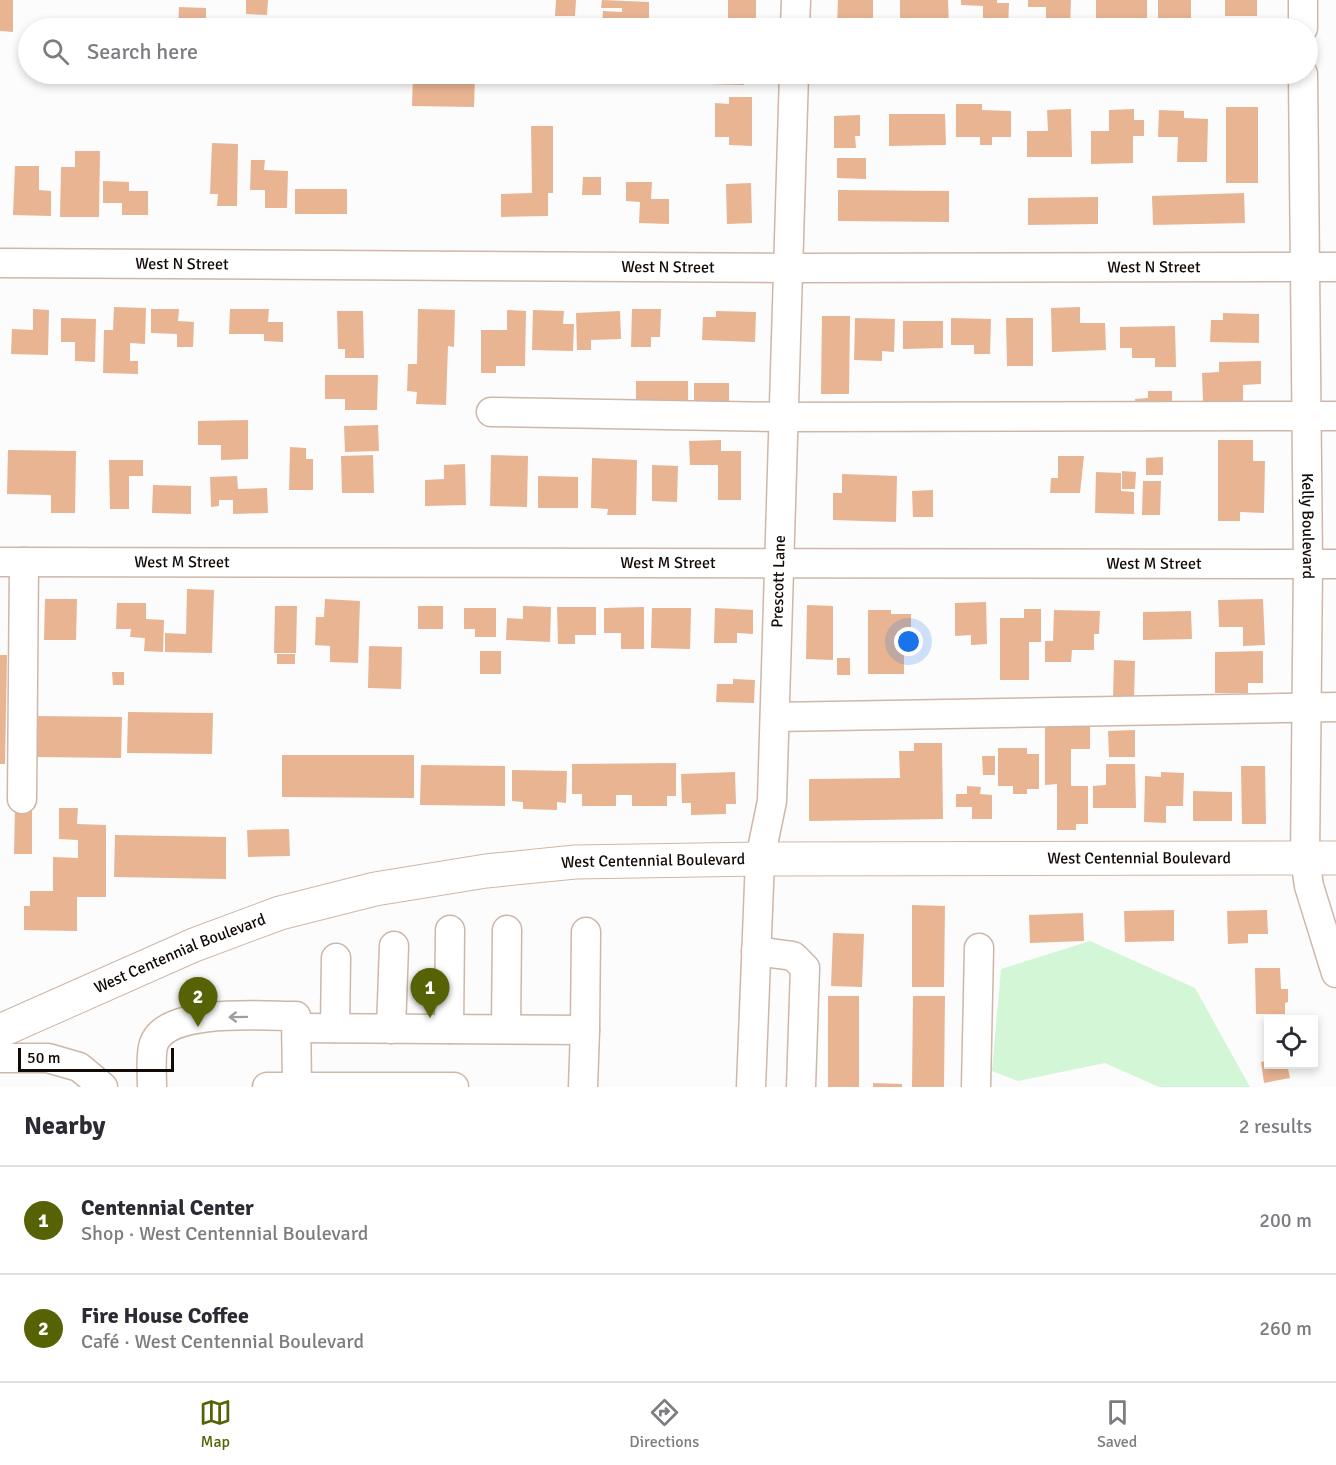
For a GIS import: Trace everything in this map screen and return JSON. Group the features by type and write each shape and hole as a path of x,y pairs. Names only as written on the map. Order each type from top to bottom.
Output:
{"main road":[{"name":"West Centennial Boulevard","path":"0,1031 205,941 280,913 375,889 486,871 575,862 760,859 1321,858"}],"street":[{"path":"795,18 796,0"},
{"path":"1303,0 1303,18"},
{"name":"Prescott Lane","path":"751,1087 760,859 772,801 776,717 794,84"},
{"name":"Kelly Boulevard","path":"1303,84 1308,564 1306,707 1321,858 1309,886 1336,973"},
{"name":"West N Street","path":"0,263 789,268 1336,267"},
{"path":"490,412 784,417 1336,416"},
{"path":"12,562 22,799"},
{"name":"West M Street","path":"12,562 1336,564"},
{"path":"776,717 1336,707"},
{"path":"449,1029 450,930"},
{"path":"506,1029 507,930"},
{"path":"584,1087 586,932"},
{"path":"391,1029 394,946"},
{"path":"976,1087 979,948"},
{"path":"756,951 793,956 805,968 801,1087"},
{"path":"335,1028 336,958"},
{"path":"152,1087 154,1042 166,1027 196,1017 296,1022 335,1028 585,1030"},
{"path":"296,1022 297,1086"},
{"path":"0,1058 48,1058 79,1067 103,1087"},
{"path":"267,1087 454,1087"}],"green space":[{"path":"1090,941 1195,988 1250,1087 1159,1087 1105,1063 1018,1081 992,1071 1001,969"}],"building":[{"path":"0,0 13,0 13,32 0,31"},
{"path":"246,0 268,0 267,15 246,14"},
{"path":"556,0 576,0 575,16 555,16"},
{"path":"602,0 649,2 649,18 603,18 603,11 622,12 622,8 601,8"},
{"path":"728,0 756,0 756,18 728,18"},
{"path":"838,0 873,0 873,18 837,18"},
{"path":"900,0 948,0 949,18 900,18"},
{"path":"961,0 997,0 997,3 1009,3 1008,18 983,18 983,6 961,5"},
{"path":"1028,0 1071,0 1070,18 1046,18 1046,7 1028,7"},
{"path":"1096,0 1147,0 1147,18 1096,18"},
{"path":"1158,0 1191,0 1191,18 1158,18"},
{"path":"1225,0 1257,0 1257,16 1225,16"},
{"path":"179,7 206,8 206,18 178,18"},
{"path":"413,84 475,84 474,107 412,106"},
{"path":"729,97 752,97 752,146 729,145 729,137 715,137 715,103 729,104"},
{"path":"956,104 982,104 982,110 1011,111 1011,137 992,137 992,145 980,145 980,137 956,137"},
{"path":"1226,107 1258,107 1258,183 1226,183"},
{"path":"1071,109 1072,157 1027,157 1027,131 1048,131 1047,110"},
{"path":"1134,109 1134,120 1144,120 1144,136 1133,136 1133,163 1091,164 1091,131 1109,131 1109,110"},
{"path":"1159,110 1184,111 1184,118 1208,119 1207,162 1177,162 1178,137 1158,137"},
{"path":"889,114 945,114 946,145 889,146"},
{"path":"860,115 860,136 855,136 856,148 834,148 834,116"},
{"path":"531,126 553,126 553,193 548,193 548,216 501,217 501,194 532,193"},
{"path":"212,143 238,144 237,206 217,206 218,194 210,194"},
{"path":"75,151 100,151 99,217 60,217 61,167 75,167"},
{"path":"837,158 866,158 866,179 837,178"},
{"path":"251,160 265,160 264,170 288,171 287,208 265,208 265,190 250,190"},
{"path":"15,166 39,166 39,190 51,191 51,216 13,215"},
{"path":"583,177 601,177 601,195 582,195"},
{"path":"103,181 129,182 129,191 148,191 148,215 122,215 122,203 103,203"},
{"path":"626,182 652,182 651,199 669,199 669,224 639,223 640,202 626,201"},
{"path":"751,183 752,223 727,224 726,184"},
{"path":"295,189 347,189 347,214 295,214"},
{"path":"838,190 949,191 949,222 838,221"},
{"path":"1244,193 1245,223 1153,225 1152,196"},
{"path":"1098,197 1098,224 1028,225 1028,198"},
{"path":"114,307 146,308 145,344 130,343 130,361 138,361 138,374 103,373 104,330 113,330"},
{"path":"1080,307 1080,323 1105,323 1106,350 1052,352 1051,308"},
{"path":"33,309 49,310 48,355 11,354 12,329 33,330"},
{"path":"151,309 179,309 178,321 194,322 193,347 177,347 177,334 151,333"},
{"path":"230,309 269,309 268,322 283,322 283,342 264,341 264,334 229,334"},
{"path":"418,309 455,310 454,347 448,346 446,405 416,404 417,392 407,391 408,364 417,364"},
{"path":"632,309 661,309 660,337 651,337 651,347 631,347"},
{"path":"507,310 526,311 525,366 496,366 496,373 481,373 481,330 507,330"},
{"path":"533,310 564,311 563,324 574,324 573,351 532,350"},
{"path":"337,311 363,311 364,358 345,358 345,349 338,349"},
{"path":"620,311 621,339 591,340 591,350 577,350 576,313"},
{"path":"716,311 756,312 755,342 702,340 703,317 716,317"},
{"path":"1223,313 1259,314 1259,343 1210,342 1211,320 1223,320"},
{"path":"822,316 850,316 849,394 821,394"},
{"path":"61,318 96,319 95,362 75,361 75,342 61,342"},
{"path":"855,318 895,319 894,352 882,351 882,361 854,360"},
{"path":"951,318 991,319 990,354 974,354 974,345 951,345"},
{"path":"1006,318 1033,318 1033,366 1007,366"},
{"path":"903,321 943,321 943,348 903,349"},
{"path":"1175,326 1176,367 1155,367 1155,358 1132,358 1132,348 1120,348 1120,327"},
{"path":"1261,361 1261,384 1243,385 1243,402 1203,403 1202,373 1219,372 1219,362"},
{"path":"325,375 378,375 377,410 345,410 345,399 325,399"},
{"path":"636,381 688,381 688,409 636,408"},
{"path":"694,383 729,383 729,410 694,410"},
{"path":"1148,391 1172,391 1172,409 1136,409 1135,399 1148,398"},
{"path":"248,420 248,459 221,460 221,445 198,445 198,421"},
{"path":"378,425 379,451 345,452 344,426"},
{"path":"721,440 721,451 741,451 741,500 718,500 718,465 690,465 689,441"},
{"path":"1218,440 1253,440 1253,461 1265,461 1264,513 1240,512 1240,521 1218,521"},
{"path":"290,447 306,448 306,459 313,459 313,490 289,490"},
{"path":"8,450 76,451 75,513 51,513 51,495 7,494"},
{"path":"373,455 374,493 342,493 341,456"},
{"path":"491,455 528,456 527,507 490,506"},
{"path":"1058,456 1084,456 1080,493 1050,493 1051,478 1058,478"},
{"path":"1163,457 1163,475 1146,475 1146,458"},
{"path":"592,458 637,460 636,515 607,515 608,509 591,508"},
{"path":"109,460 143,460 143,476 129,476 129,509 110,509"},
{"path":"465,464 466,505 425,506 425,480 444,479 444,465"},
{"path":"652,465 678,466 677,502 652,501"},
{"path":"1122,471 1136,472 1135,489 1122,489"},
{"path":"1096,472 1121,473 1121,491 1134,492 1134,514 1095,513"},
{"path":"842,474 897,476 896,522 833,520 833,493 842,493"},
{"path":"237,476 238,489 267,488 268,513 233,514 233,500 219,500 219,506 211,507 210,477"},
{"path":"538,476 578,477 578,508 538,508"},
{"path":"1143,481 1161,481 1160,515 1142,515"},
{"path":"153,485 191,486 191,514 152,513"},
{"path":"933,490 933,517 913,517 912,491"},
{"path":"187,589 214,590 212,653 165,652 165,633 186,634"},
{"path":"45,599 77,599 76,640 44,640"},
{"path":"325,599 360,601 358,663 330,662 330,646 315,645 316,617 324,617"},
{"path":"1263,599 1265,645 1243,646 1243,627 1219,627 1218,600"},
{"path":"986,602 987,644 971,645 971,635 955,636 955,603"},
{"path":"117,603 146,603 146,619 164,620 163,652 144,651 145,638 130,637 131,629 116,629"},
{"path":"807,605 833,606 833,660 806,659"},
{"path":"275,606 297,606 296,653 274,653"},
{"path":"418,606 443,606 443,629 418,629"},
{"path":"523,606 551,607 550,642 506,640 507,618 523,619"},
{"path":"557,607 596,607 596,635 575,635 575,644 558,644"},
{"path":"644,607 644,649 621,649 621,633 604,633 604,608"},
{"path":"464,608 496,608 496,637 475,637 475,629 464,629"},
{"path":"652,608 691,608 690,649 651,648"},
{"path":"715,608 753,610 753,634 737,633 737,643 714,643"},
{"path":"1024,609 1041,609 1041,642 1029,642 1029,680 1000,680 1000,618 1024,618"},
{"path":"868,610 891,610 891,614 911,614 911,641 904,641 904,674 868,674"},
{"path":"1054,610 1100,611 1099,634 1094,634 1094,650 1072,650 1071,662 1045,662 1045,641 1053,641"},
{"path":"1191,611 1192,639 1143,640 1143,612"},
{"path":"369,646 402,647 401,689 368,688"},
{"path":"480,651 501,651 501,674 480,674"},
{"path":"1263,651 1263,683 1248,683 1248,693 1215,693 1215,652"},
{"path":"277,654 295,654 295,664 277,664"},
{"path":"0,655 7,655 5,764 0,764"},
{"path":"837,658 850,658 850,675 837,675"},
{"path":"1114,660 1135,661 1134,700 1113,699"},
{"path":"112,672 124,672 124,685 113,685"},
{"path":"733,679 755,680 754,703 716,702 717,684 733,684"},
{"path":"128,712 213,713 212,754 127,753"},
{"path":"36,716 122,717 121,758 36,757"},
{"path":"1045,727 1090,727 1090,749 1071,749 1071,786 1088,786 1088,824 1076,824 1076,830 1057,830 1057,784 1045,785"},
{"path":"1135,730 1135,757 1109,757 1108,731"},
{"path":"914,743 942,743 943,819 809,821 809,779 900,778 899,751 914,751"},
{"path":"998,748 1027,748 1027,754 1039,754 1039,789 1027,789 1027,794 1013,794 1013,786 998,786"},
{"path":"282,755 414,755 414,798 282,797"},
{"path":"982,756 995,756 995,775 983,775"},
{"path":"676,763 676,796 667,796 667,806 632,806 632,795 616,795 616,806 582,806 582,794 572,794 572,764"},
{"path":"1106,764 1135,764 1136,808 1093,808 1093,786 1106,785"},
{"path":"421,765 505,766 505,806 420,805"},
{"path":"1241,766 1265,766 1266,824 1242,824"},
{"path":"512,770 567,771 566,803 557,802 557,810 523,809 523,802 512,801"},
{"path":"735,772 736,804 726,804 726,814 691,815 691,803 682,803 681,774"},
{"path":"1161,772 1184,773 1183,806 1166,806 1166,823 1144,822 1145,776 1161,777"},
{"path":"967,786 981,787 980,794 992,795 992,819 972,819 972,807 956,807 956,794 967,794"},
{"path":"1193,791 1232,792 1232,821 1193,821"},
{"path":"15,807 32,807 32,854 14,854"},
{"path":"59,808 78,808 77,824 106,825 106,897 77,897 77,931 24,930 24,906 30,906 30,891 53,891 53,857 78,858 78,840 59,839"},
{"path":"289,829 290,856 248,857 247,830"},
{"path":"115,835 226,837 226,879 114,877"},
{"path":"912,905 945,906 944,987 912,987"},
{"path":"1174,910 1174,941 1125,942 1124,911"},
{"path":"1267,910 1268,934 1248,934 1248,943 1228,944 1227,911"},
{"path":"1083,913 1084,941 1030,943 1029,915"},
{"path":"833,933 864,934 862,987 831,986"},
{"path":"1255,968 1280,968 1281,989 1288,989 1285,1014 1256,1014"},
{"path":"828,996 859,996 859,1087 828,1087"},
{"path":"913,996 945,996 944,1087 912,1087"},
{"path":"1261,1062 1264,1062 1264,1069 1288,1069 1290,1078 1264,1083"},
{"path":"873,1083 902,1084 902,1087 873,1087"}],"place":[{"name":"Centennial Center","path":"430,1018"},
{"name":"Fire House Coffee","path":"198,1027"}]}
